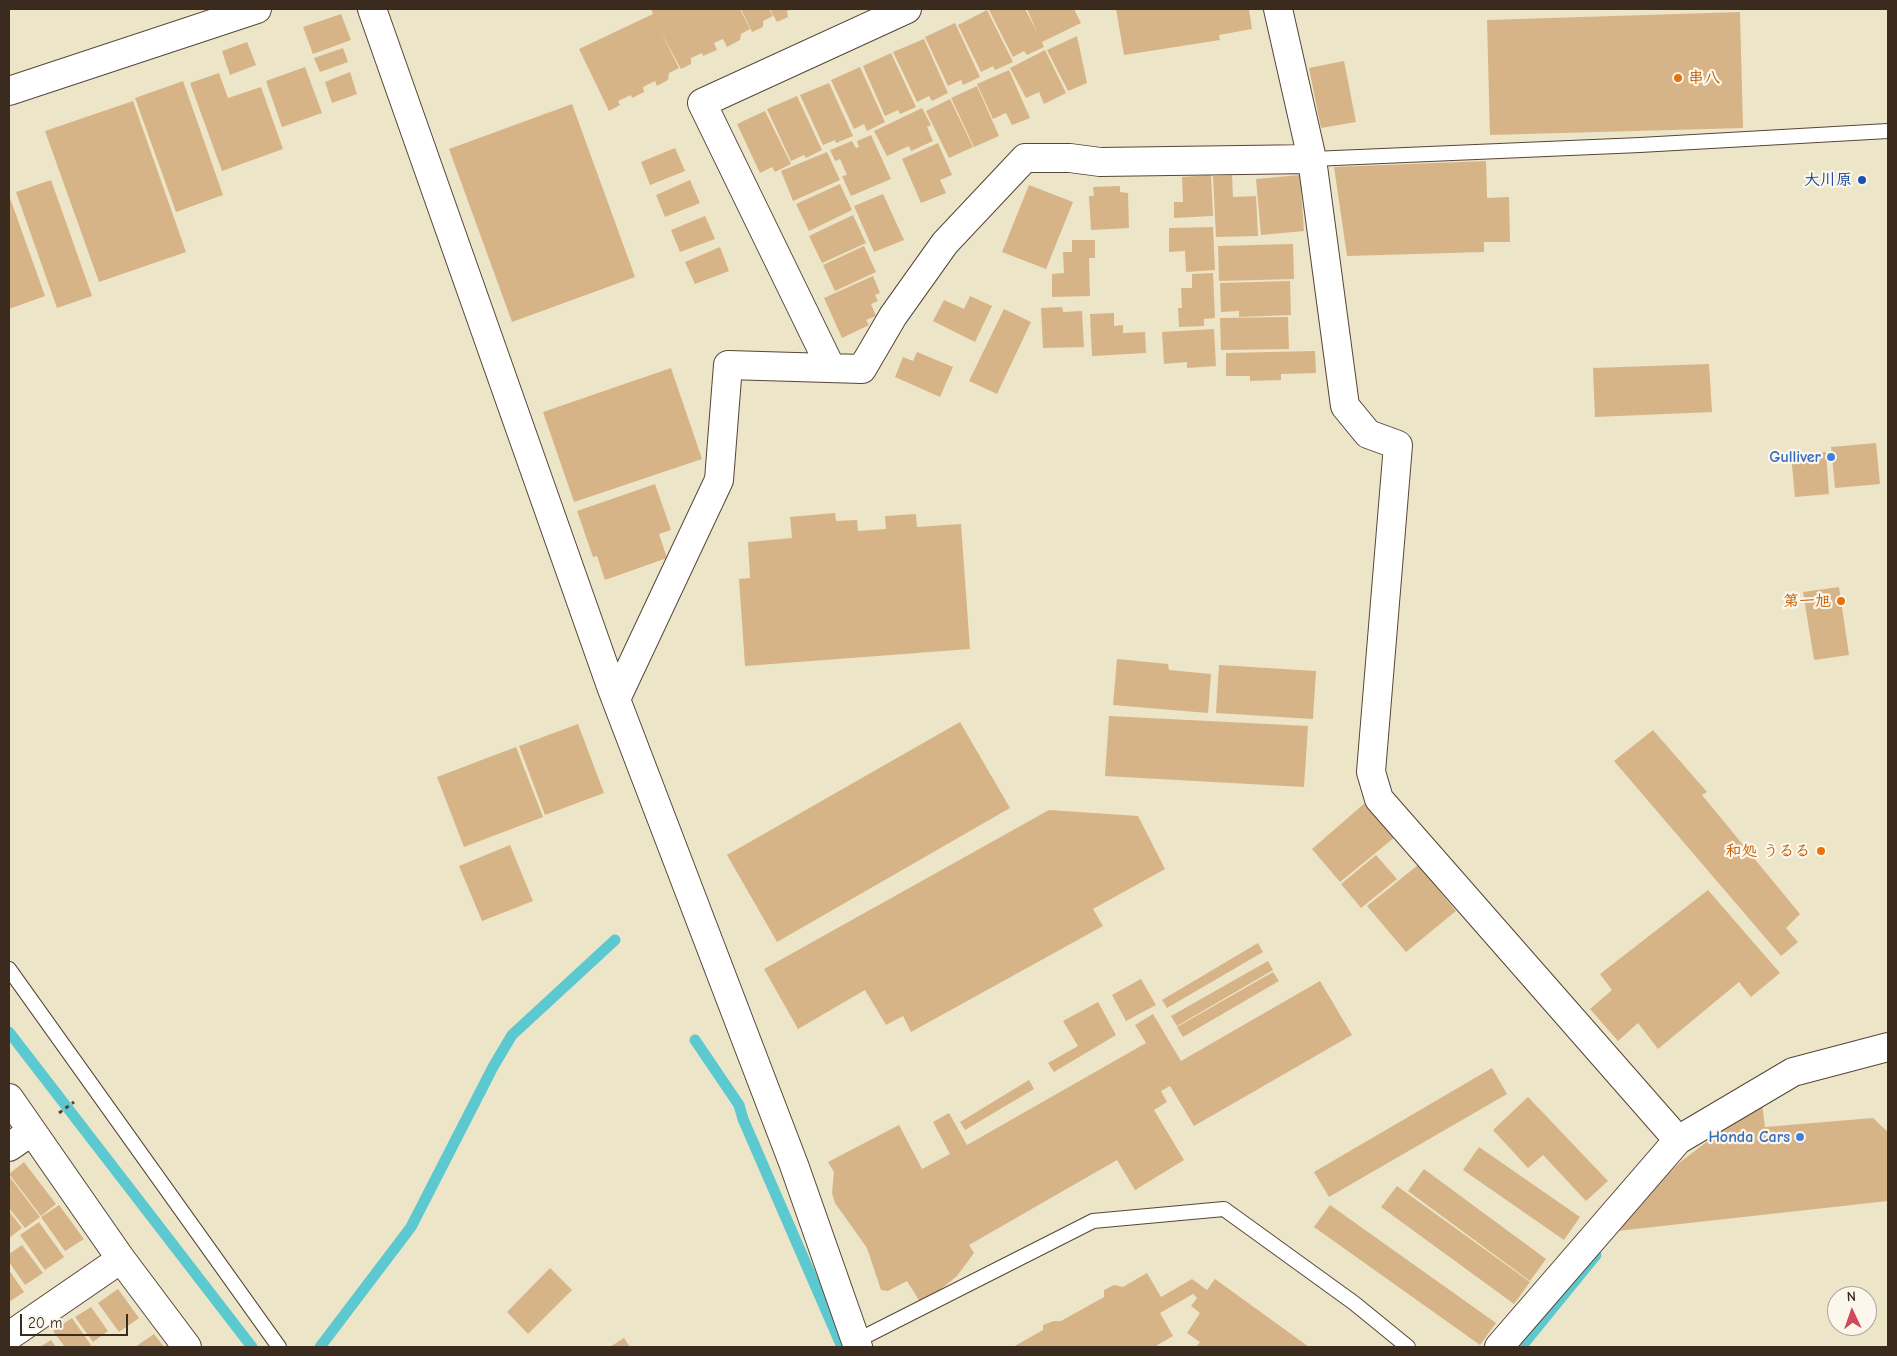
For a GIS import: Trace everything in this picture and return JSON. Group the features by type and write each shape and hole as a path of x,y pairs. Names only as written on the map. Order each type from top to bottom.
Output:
{"street":[{"path":"9,91 257,9"},
{"path":"372,9 616,699 794,1165 857,1344"},
{"path":"831,368 702,104 907,9"},
{"path":"1278,9 1312,158 1345,406 1368,434 1398,446 1371,772 1379,799 1678,1140"},
{"path":"616,699 719,480 728,365 862,369 893,316 944,243 1025,158 1070,158 1100,162 1312,158"},
{"path":"1499,1347 1678,1140 1793,1072 1888,1047"},
{"path":"9,1098 31,1132 186,1347"},
{"path":"9,1147 31,1132"},
{"path":"9,1336 121,1258"}],"lane":[{"path":"1312,158 1640,145 1888,131"},
{"path":"9,969 279,1347"},
{"path":"857,1344 1092,1221 1224,1208 1354,1303 1408,1347"}],"path":[{"path":"31,1132 94,1088"}],"building":[{"path":"651,9 740,9 750,29 741,34 740,40 727,47 723,39 714,43 717,50 703,56 702,53 691,58 691,64 681,69 661,32 679,68 669,73 668,80 657,86 655,81 643,87 644,92 632,98 631,95 618,101 620,105 609,111 579,49 653,14"},
{"path":"741,9 769,9 773,16 763,21 763,27 752,32"},
{"path":"770,9 793,9 787,11 788,17 777,22"},
{"path":"1025,9 1037,32 1027,9 1074,9 1081,23 1042,42 1044,47 1027,55 1024,51 1013,57 989,10"},
{"path":"1116,9 1249,9 1252,29 1219,35 1220,40 1124,55"},
{"path":"987,10 1013,62 995,70 993,66 981,72 958,25"},
{"name":"串八","path":"1740,12 1743,128 1490,135 1487,20"},
{"path":"341,14 351,40 313,54 303,27"},
{"path":"955,23 980,77 963,85 961,80 948,86 925,37"},
{"path":"1077,36 1087,83 1068,91 1047,50"},
{"path":"924,39 948,93 932,101 929,96 917,102 893,52"},
{"path":"247,42 256,65 230,75 222,51"},
{"path":"343,48 348,62 320,72 314,58"},
{"path":"1045,50 1066,93 1044,104 1039,92 1026,98 1010,68"},
{"path":"891,53 916,107 900,114 898,110 885,116 863,66"},
{"path":"1344,61 1356,122 1321,128 1309,68"},
{"path":"305,67 322,113 282,127 266,81"},
{"path":"860,67 885,122 867,131 864,124 854,129 831,80"},
{"path":"1009,70 1030,118 1012,125 1006,113 993,119 977,84"},
{"path":"350,72 357,94 332,103 325,82"},
{"path":"219,73 228,98 261,87 283,149 222,171 190,83"},
{"path":"183,81 223,195 176,212 135,98"},
{"path":"829,83 853,136 836,143 835,140 823,145 800,95"},
{"path":"977,86 999,136 974,147 951,98"},
{"path":"797,96 822,150 806,158 804,155 791,161 767,109"},
{"path":"950,99 973,147 949,158 926,111"},
{"path":"133,101 186,252 99,282 45,131"},
{"path":"572,104 635,277 512,322 449,149"},
{"path":"922,108 931,125 927,127 933,141 911,151 909,146 887,156 874,131"},
{"path":"765,111 791,164 775,172 772,167 760,173 737,124"},
{"path":"871,135 891,179 851,196 842,176 847,175 840,159 835,161 830,150 852,141 856,148 859,147 857,141"},
{"path":"938,143 952,175 940,180 946,193 921,203 902,159"},
{"path":"675,148 685,171 650,185 641,162"},
{"path":"827,152 840,180 793,201 781,171"},
{"path":"1486,161 1487,198 1509,197 1510,242 1484,242 1484,252 1347,256 1334,167"},
{"path":"1211,175 1213,216 1174,218 1174,202 1183,202 1182,177"},
{"path":"1232,175 1233,197 1256,196 1258,236 1216,237 1213,176"},
{"path":"1300,175 1304,231 1261,235 1256,179"},
{"path":"51,180 92,296 57,308 16,192"},
{"path":"690,180 700,203 665,217 656,195"},
{"path":"840,184 852,210 809,231 796,204"},
{"path":"1029,185 1073,202 1046,269 1002,252"},
{"path":"1120,186 1120,192 1128,193 1129,228 1091,230 1089,196 1094,196 1093,187"},
{"path":"883,194 904,240 874,252 854,206"},
{"path":"9,199 45,296 9,309"},
{"path":"853,215 866,243 822,263 809,236"},
{"path":"705,216 715,239 680,252 671,230"},
{"path":"1213,227 1215,270 1186,272 1185,251 1169,252 1169,228"},
{"path":"1072,240 1095,240 1095,258 1089,258 1090,296 1052,297 1052,274 1064,273 1063,252 1072,252"},
{"path":"1293,244 1294,279 1219,281 1218,246"},
{"path":"864,246 876,272 835,291 823,265"},
{"path":"720,247 729,271 695,284 685,262"},
{"path":"1213,273 1215,318 1204,319 1204,326 1179,327 1178,308 1182,308 1181,288 1192,288 1192,274"},
{"path":"873,276 880,293 875,295 878,301 871,304 876,316 866,320 869,325 842,338 824,298"},
{"path":"1290,281 1291,315 1239,317 1239,311 1221,312 1220,283"},
{"path":"970,296 992,306 975,342 933,321 944,300 964,309"},
{"path":"1062,307 1063,312 1082,311 1084,347 1043,348 1041,308"},
{"path":"1004,309 1031,322 997,394 969,381"},
{"path":"1114,313 1114,326 1123,325 1123,333 1145,332 1146,353 1092,356 1090,314"},
{"path":"1288,317 1289,349 1221,350 1220,318"},
{"path":"1214,329 1216,366 1187,368 1187,362 1164,364 1162,332"},
{"path":"1315,351 1316,373 1281,374 1281,380 1250,381 1250,376 1226,376 1226,353"},
{"path":"917,352 953,367 940,397 895,377 903,357 913,361"},
{"path":"1709,364 1712,412 1595,417 1593,368"},
{"path":"671,368 702,459 574,502 543,412"},
{"path":"1876,443 1880,484 1835,488 1831,447"},
{"path":"1826,452 1829,494 1795,497 1791,455"},
{"path":"655,484 671,530 659,534 667,558 605,580 597,556 593,557 577,511"},
{"path":"835,513 836,521 857,520 858,531 886,529 885,516 916,514 917,527 961,524 970,649 745,666 739,579 750,578 748,542 792,538 790,517"},
{"name":"第一旭","path":"1839,587 1849,655 1814,660 1803,592"},
{"path":"1117,659 1168,664 1169,670 1211,674 1208,713 1113,705"},
{"path":"1219,665 1316,671 1313,719 1216,713"},
{"path":"1109,716 1308,726 1304,787 1105,776"},
{"path":"960,722 1010,808 777,942 727,855"},
{"path":"578,724 604,793 545,815 519,746"},
{"path":"1653,730 1707,792 1702,795 1800,914 1786,928 1798,942 1781,956 1614,761"},
{"path":"516,747 543,817 464,847 437,777"},
{"path":"1366,802 1395,837 1340,882 1312,849"},
{"path":"1049,810 1138,816 1165,869 1093,909 1103,926 911,1032 903,1016 886,1025 865,990 798,1029 764,969"},
{"path":"510,845 533,901 482,921 459,866"},
{"path":"1376,855 1397,879 1361,908 1341,884"},
{"path":"1418,865 1456,911 1406,952 1367,906"},
{"path":"1708,890 1780,973 1751,997 1739,982 1658,1049 1638,1023 1618,1041 1590,1009 1612,990 1600,974"},
{"path":"1258,943 1263,952 1167,1008 1162,1000"},
{"path":"1268,961 1273,970 1177,1026 1171,1016"},
{"path":"1273,972 1279,981 1183,1037 1177,1027"},
{"path":"1141,979 1156,1005 1126,1021 1112,995"},
{"path":"1320,981 1352,1035 1194,1126 1170,1086 1161,1091 1167,1102 1154,1110 1184,1160 1135,1190 1117,1160 969,1245 974,1253 957,1276 930,1298 920,1302 907,1281 888,1291 881,1290 867,1248 835,1203 832,1193 834,1172 828,1162 899,1125 922,1169 950,1154 933,1122 949,1113 967,1145 1146,1043 1135,1025 1153,1014 1181,1061"},
{"path":"1098,1002 1116,1035 1054,1072 1048,1063 1078,1046 1063,1021"},
{"path":"1492,1068 1507,1094 1329,1197 1314,1172"},
{"path":"1029,1080 1034,1089 965,1130 960,1122"},
{"path":"1528,1097 1608,1181 1586,1201 1543,1155 1528,1168 1493,1130"},
{"name":"Honda Cars","path":"1762,1103 1765,1127 1873,1118 1888,1132 1888,1201 1617,1231 1641,1200 1679,1163 1746,1112"},
{"path":"1479,1147 1580,1217 1564,1240 1463,1170"},
{"path":"24,1162 56,1204 41,1216 9,1174"},
{"path":"1424,1169 1546,1259 1530,1281 1408,1191"},
{"path":"9,1176 40,1217 25,1228 9,1208"},
{"path":"1397,1186 1530,1282 1514,1304 1381,1207"},
{"path":"59,1205 84,1239 65,1251 41,1217"},
{"path":"1330,1205 1496,1323 1480,1345 1314,1227"},
{"path":"9,1211 22,1228 9,1238"},
{"path":"39,1222 64,1257 45,1270 20,1235"},
{"path":"22,1245 43,1273 25,1285 9,1262 9,1254"},
{"path":"550,1268 572,1290 528,1334 507,1312"},
{"path":"9,1270 24,1292 9,1302"},
{"path":"1147,1273 1161,1297 1192,1279 1207,1290 1215,1279 1309,1347 1196,1347 1200,1342 1187,1333 1200,1313 1191,1306 1197,1298 1193,1294 1160,1313 1173,1336 1154,1347 1013,1347 1043,1330 1043,1325 1054,1321 1061,1321 1104,1297 1104,1290 1114,1285 1123,1287"},
{"path":"118,1289 139,1318 119,1332 98,1303"},
{"path":"91,1307 108,1331 93,1342 75,1317"},
{"path":"72,1318 91,1345 88,1347 65,1347 53,1331"},
{"path":"154,1334 164,1347 135,1347"},
{"path":"624,1338 630,1347 610,1347"},
{"path":"51,1340 56,1347 40,1347"}],"waterway":[{"path":"320,1347 411,1227 493,1067 512,1035 615,940"},
{"path":"9,1032 252,1347"},
{"path":"695,1040 739,1105 743,1119 842,1347"},
{"path":"1521,1347 1596,1255"}],"place":[{"name":"串八","path":"1678,78"},
{"name":"大川原","path":"1862,180"},
{"name":"Gulliver","path":"1831,457"},
{"name":"第一旭","path":"1841,601"},
{"name":"和処 うるる","path":"1821,851"},
{"name":"Honda Cars","path":"1800,1137"}]}
